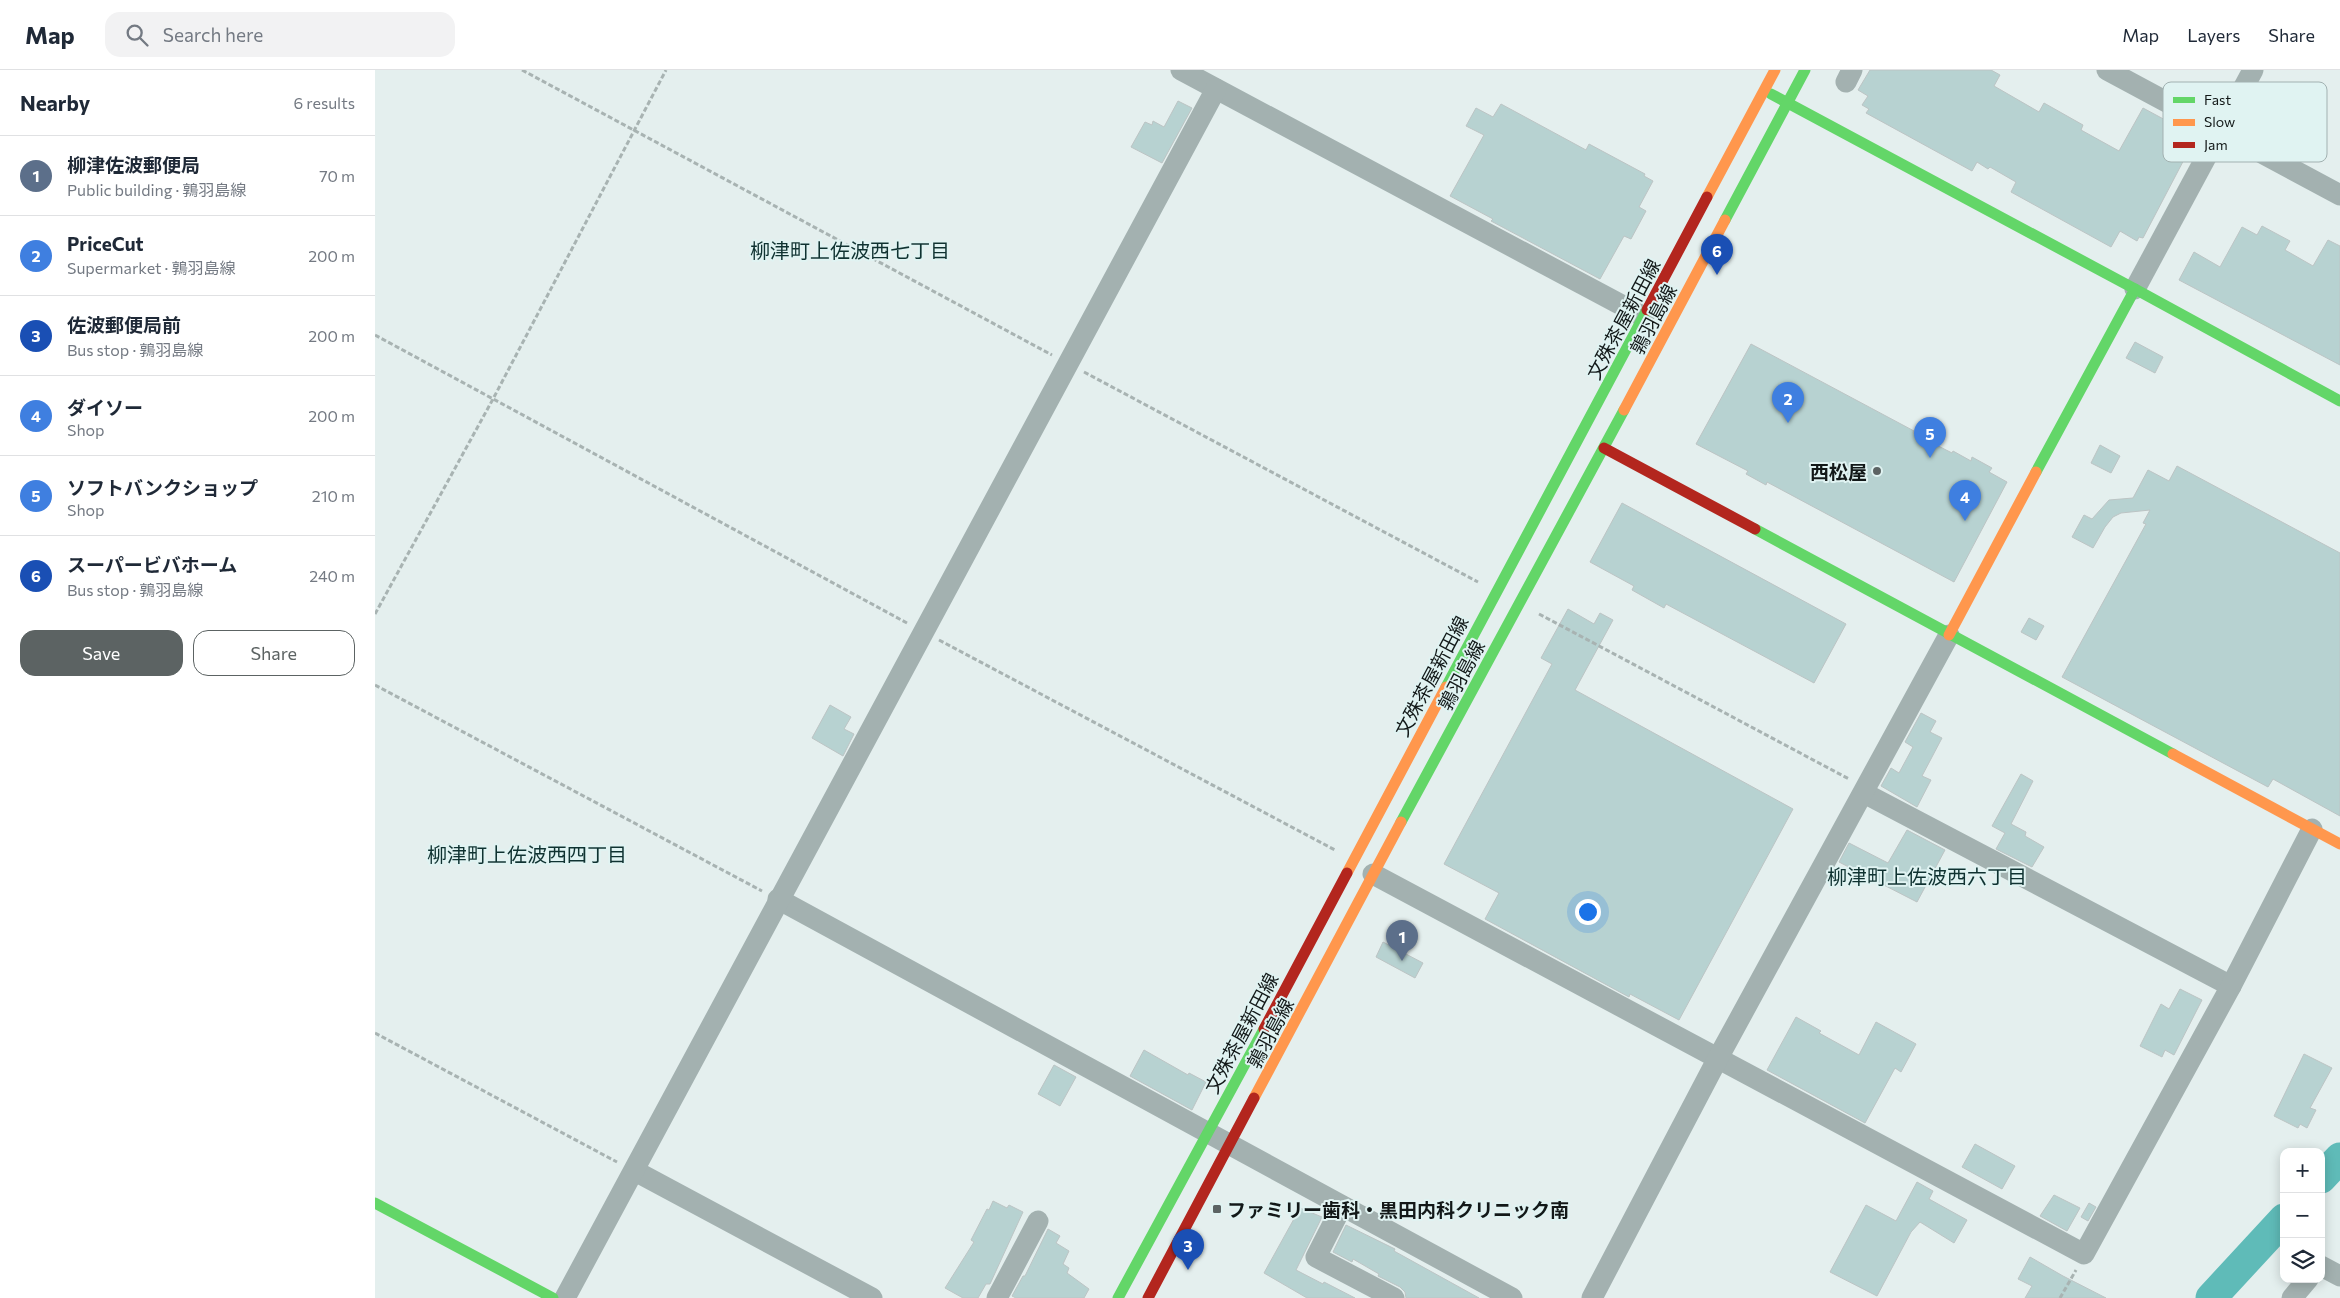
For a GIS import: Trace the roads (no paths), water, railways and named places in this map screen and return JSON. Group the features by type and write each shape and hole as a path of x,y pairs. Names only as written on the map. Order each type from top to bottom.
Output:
{"main road":[{"name":"文殊茶屋新田線","path":"1118,1298 1208,1134 1775,70"},
{"name":"鶉羽島線","path":"1148,1298 1231,1146 1373,874 1604,448 1805,70"},
{"path":"1765,91 2340,401"},
{"path":"1949,635 2135,289"},
{"path":"1604,448 2340,844"},
{"path":"375,1203 553,1298"}],"street":[{"path":"1181,70 1644,317"},
{"path":"2107,70 2163,99"},
{"path":"2247,82 2253,70"},
{"path":"565,1298 1217,89"},
{"path":"2135,289 2204,162"},
{"path":"2280,162 2340,195"},
{"path":"1592,1298 1718,1058 1865,793 1949,635"},
{"path":"1865,793 2231,986"},
{"path":"1373,874 2084,1254 2231,986 2311,829"},
{"path":"778,900 1512,1298"},
{"path":"635,1171 871,1298"},
{"path":"1341,1206 1316,1257 1394,1298"},
{"path":"997,1298 1038,1221"},
{"path":"2325,1268 2340,1276"},
{"path":"2292,1298 2305,1283"}],"waterway":[{"path":"2325,1174 2340,1158"},
{"path":"2211,1298 2280,1223"}],"place":[{"name":"スーパービバホーム","path":"1717,275"},
{"name":"PriceCut","path":"1788,423"},
{"name":"ソフトバンクショップ","path":"1930,458"},
{"name":"西松屋","path":"1877,471"},
{"name":"ダイソー","path":"1965,521"},
{"name":"柳津佐波郵便局","path":"1402,961"},
{"name":"ファミリー歯科・黒田内科クリニック南","path":"1217,1209"},
{"name":"佐波郵便局前","path":"1188,1270"}],"district":[{"name":"柳津町上佐波西七丁目","path":"850,250"},
{"name":"柳津町上佐波西四丁目","path":"527,854"},
{"name":"柳津町上佐波西六丁目","path":"1927,876"}]}
